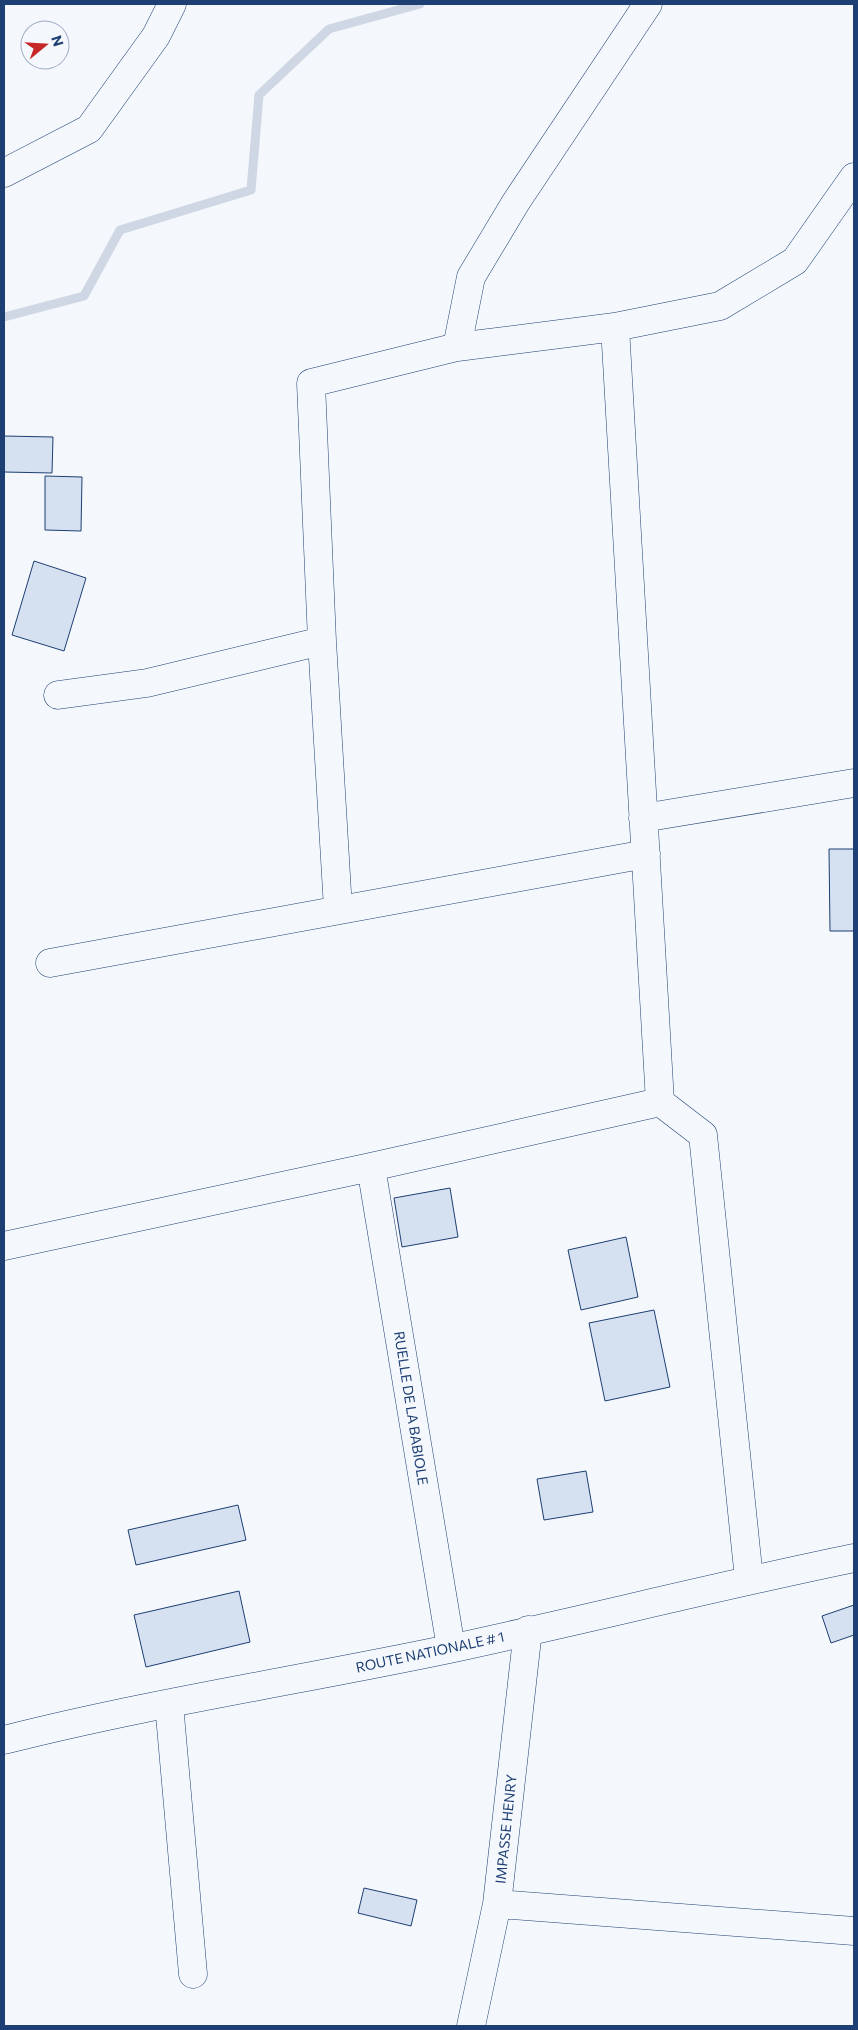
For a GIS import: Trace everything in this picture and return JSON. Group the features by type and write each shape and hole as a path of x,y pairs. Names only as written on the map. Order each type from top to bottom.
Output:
{"street":[{"path":"4,173 89,128 156,36 172,4"},
{"path":"457,347 471,277 516,202 648,4"},
{"path":"338,909 322,641 311,383 457,347 615,328 720,306 795,261 854,177"},
{"path":"615,328 660,1102 703,1135 749,1580"},
{"path":"58,695 148,683 322,641"},
{"path":"643,818 854,783"},
{"path":"50,963 646,854"},
{"path":"4,1246 371,1167 660,1102"},
{"name":"RUELLE DE LA BABIOLE","path":"371,1167 451,1648"},
{"name":"ROUTE NATIONALE # 1","path":"4,1740 79,1721 451,1648 854,1558"},
{"name":"IMPASSE HENRY","path":"471,2026 497,1904 528,1630"},
{"path":"169,1704 193,1974"},
{"path":"497,1904 854,1931"}],"building":[{"path":"4,436 53,437 52,473 4,472"},
{"path":"45,476 82,477 81,531 45,530"},
{"path":"34,561 86,578 64,651 12,635"},
{"path":"829,849 854,849 854,931 830,931"},
{"path":"450,1188 458,1237 402,1247 394,1198"},
{"path":"626,1237 638,1297 581,1310 568,1250"},
{"path":"654,1310 670,1387 605,1401 589,1323"},
{"path":"586,1471 593,1512 544,1520 537,1479"},
{"path":"238,1505 246,1540 136,1565 128,1530"},
{"path":"239,1591 250,1642 146,1667 134,1615"},
{"path":"854,1605 854,1635 831,1643 822,1616"},
{"path":"364,1888 417,1900 411,1926 358,1913"}],"waterway":[{"path":"4,317 84,296 120,230 251,190 259,95 329,29 420,4"}]}
